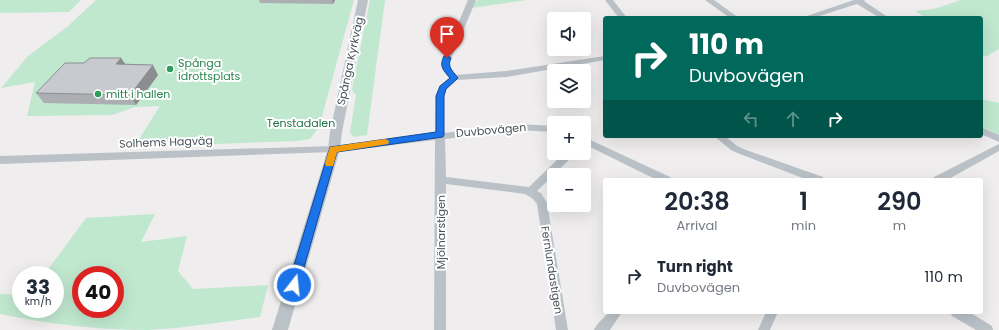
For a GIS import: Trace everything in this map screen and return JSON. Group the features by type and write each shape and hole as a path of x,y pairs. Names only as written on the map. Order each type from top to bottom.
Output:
{"street":[{"name":"Spånga Kyrkväg","path":"280,330 334,149 336,132 363,0"},
{"path":"472,0 445,64 447,70 454,78 518,72 603,58"},
{"path":"609,0 621,16"},
{"path":"709,0 732,16"},
{"path":"811,16 860,1 882,16"},
{"name":"Mjölnarstigen","path":"440,330 440,96 443,88 454,78"},
{"name":"Duvbovägen","path":"334,149 518,126 547,128"},
{"path":"983,131 999,139"},
{"path":"722,138 734,148 813,178"},
{"path":"591,143 662,178"},
{"path":"942,178 999,147"},
{"name":"Solhems Hagväg","path":"0,160 334,149"},
{"path":"441,180 504,186 531,191 563,160"},
{"name":"Fernlundastigen","path":"531,191 542,203 562,330"},
{"path":"600,330 607,326 615,314"},
{"path":"764,330 771,314"},
{"path":"960,314 987,330"}],"green space":[{"path":"0,0 81,0 69,12 0,13"},
{"name":"Spånga idrottsplats","path":"96,0 354,0 319,127 310,139 297,141 134,147 160,106 135,107 112,115 27,116 35,82 1,88 28,56 67,27"},
{"path":"370,0 385,0 367,135 354,137 350,133 356,94 354,94 352,89"},
{"path":"478,0 527,0 472,8 473,3"},
{"path":"961,0 999,0 999,49 987,56 983,56 983,16 923,16 915,11 934,9"},
{"path":"983,99 999,103 999,135 983,127"},
{"path":"155,214 141,242 187,236 178,271 193,289 268,285 260,317 148,330 73,326 21,318 64,318 64,266 51,266 86,218"},
{"path":"0,294 12,295 12,316 0,314"}],"building":[{"name":"mitt i hallen","path":"90,58 121,58 116,64 153,65 130,95 36,93 65,63 84,63"}],"slow traffic":[{"path":"329,163 334,149 385,142"}],"place":[{"name":"Spånga idrottsplats","path":"170,69"},
{"name":"mitt i hallen","path":"98,94"}],"route":[{"path":"294,285 334,149 440,135 440,96 443,88 454,78 446,68 445,64 447,58"}],"park label":[{"name":"Tenstadalen","path":"301,123"}]}
